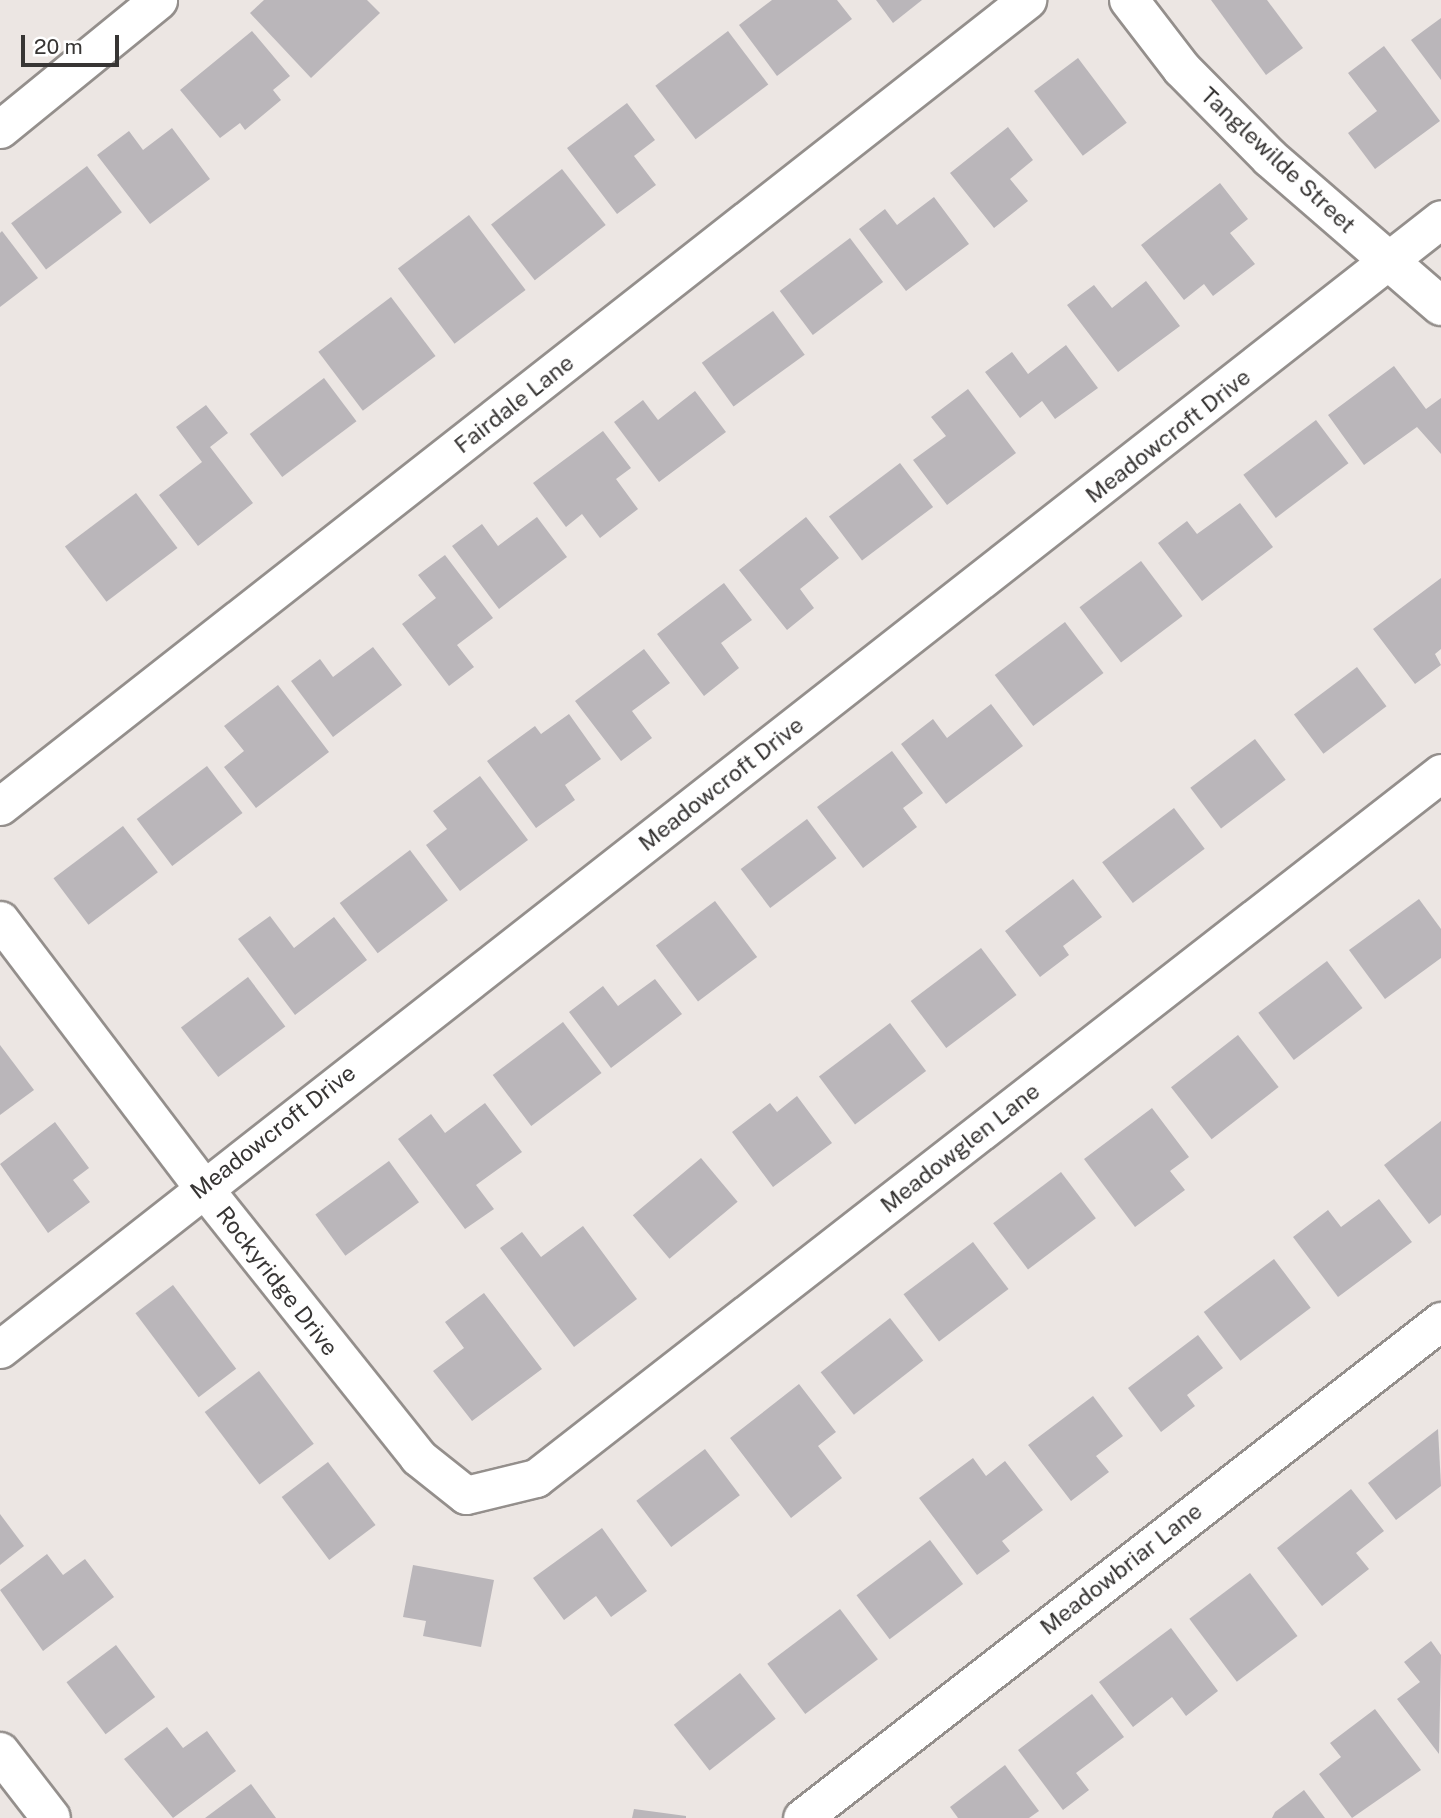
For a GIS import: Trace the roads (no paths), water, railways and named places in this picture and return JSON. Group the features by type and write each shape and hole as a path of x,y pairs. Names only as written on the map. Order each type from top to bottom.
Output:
{"street":[{"path":"0,129 158,0"},
{"name":"Fairdale Lane","path":"0,806 1027,0"},
{"name":"Tanglewilde Street","path":"1129,0 1182,69 1251,138 1441,306"},
{"name":"Meadowcroft Drive","path":"0,1349 202,1186 1150,451 1441,219"},
{"name":"Meadowglen Lane","path":"466,1495 536,1478 1441,773"},
{"name":"Rockyridge Drive","path":"0,920 202,1186 418,1457 466,1495"},
{"name":"Meadowbriar Lane","path":"802,1818 1441,1321"},
{"path":"0,1752 51,1818"}]}
